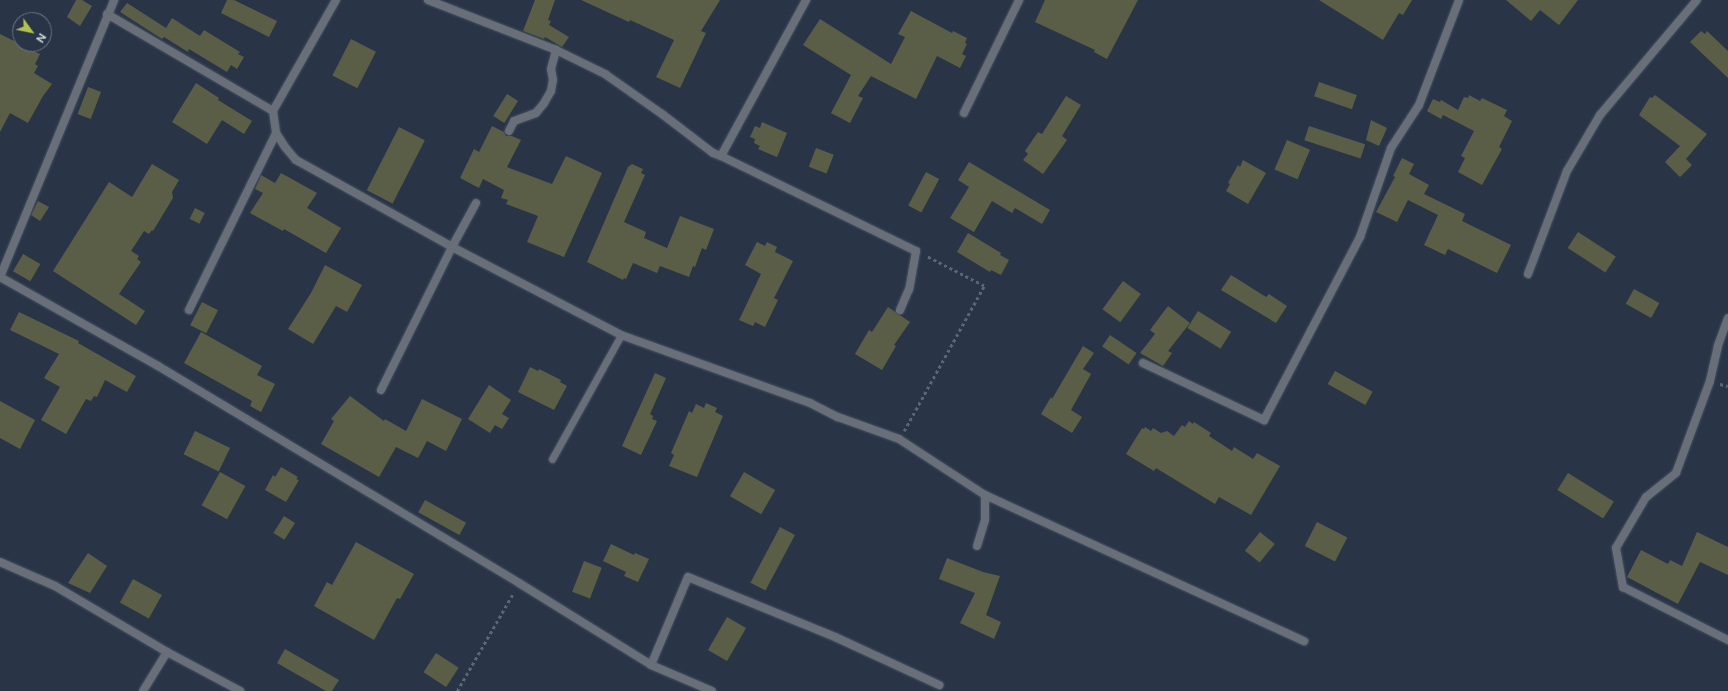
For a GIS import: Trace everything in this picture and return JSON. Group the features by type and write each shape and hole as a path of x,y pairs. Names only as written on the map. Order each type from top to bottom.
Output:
{"street":[{"path":"114,0 0,277 158,366 519,583 651,666 712,691"},
{"path":"336,0 273,111 276,133 296,160 452,247 621,335 810,403 838,417 899,439 985,495 1304,641"},
{"path":"428,0 556,50 605,74 662,114 713,154 721,156 916,251 909,289 900,310"},
{"path":"721,156 806,0"},
{"path":"964,113 1019,0"},
{"path":"1143,363 1264,420 1360,237 1390,148 1420,105 1459,0"},
{"path":"1528,274 1567,171 1600,115 1697,0"},
{"path":"107,14 273,111"},
{"path":"509,131 514,121 536,113 551,91 553,80 551,68 556,50"},
{"path":"190,310 276,133"},
{"path":"381,390 452,247 476,203"},
{"path":"1728,318 1718,346 1710,381 1676,473 1646,497 1616,548 1623,587 1728,640"},
{"path":"977,546 986,520 985,495"},
{"path":"0,562 56,586 167,652 240,691"},
{"path":"651,666 688,577 835,637 939,685"},
{"path":"142,691 167,652"}],"lane":[{"path":"552,459 621,335"}],"path":[{"path":"899,439 984,286 916,251"},
{"path":"457,691 519,583"}],"building":[{"path":"76,0 82,0 92,6 80,26 67,17"},
{"path":"227,0 234,0 277,21 269,37 221,13"},
{"path":"535,0 555,0 548,20 551,21 549,25 569,37 562,47 545,37 544,39 523,31"},
{"path":"581,0 720,0 701,31 706,33 680,88 656,77 674,40 630,20 629,22"},
{"path":"1045,0 1138,0 1107,59 1094,52 1095,50 1035,22"},
{"path":"1319,0 1412,0 1403,15 1399,13 1383,40"},
{"path":"1506,0 1578,0 1559,25 1540,10 1531,21"},
{"path":"127,3 166,28 172,18 200,36 204,30 240,52 238,54 244,57 237,69 231,65 227,72 189,49 188,52 164,37 162,39 120,12"},
{"path":"911,11 952,33 953,31 967,38 965,43 967,44 962,54 966,56 960,68 937,56 916,99 871,76 858,96 863,98 850,123 831,113 851,75 803,45 820,19 891,64 905,37 898,34"},
{"path":"1701,31 1705,34 1707,31 1728,51 1728,78 1690,42"},
{"path":"0,34 12,40 12,52 36,52 40,54 35,64 38,66 34,73 52,84 43,96 28,123 10,113 0,132"},
{"path":"351,39 376,52 357,88 332,76"},
{"path":"1319,82 1357,95 1352,109 1314,96"},
{"path":"196,83 219,98 218,100 252,121 244,134 222,120 207,144 172,122"},
{"path":"88,87 101,92 91,119 78,114"},
{"path":"507,94 518,101 504,123 493,116"},
{"path":"1469,95 1480,101 1482,98 1507,110 1504,116 1512,121 1499,147 1502,149 1482,185 1458,172 1465,158 1461,156 1474,131 1443,115 1441,119 1427,111 1433,99 1440,102 1441,100 1458,110 1464,97 1468,98"},
{"path":"1655,95 1707,134 1686,159 1692,165 1680,177 1665,162 1680,146 1639,115 1650,97 1652,98"},
{"path":"1066,96 1081,105 1062,136 1067,140 1043,174 1023,160 1028,154 1025,151 1038,132 1042,134"},
{"path":"1371,120 1387,128 1379,146 1366,140"},
{"path":"762,122 787,133 777,157 758,149 760,146 754,143 755,139 750,137 755,126 760,128"},
{"path":"492,126 504,132 506,136 512,136 521,140 507,167 552,184 566,156 602,173 564,257 527,242 538,216 506,204 508,200 501,198 504,190 483,179 479,188 460,178 474,149 479,152"},
{"path":"1309,126 1365,144 1360,158 1304,140"},
{"path":"399,127 425,140 393,203 367,190"},
{"path":"1287,140 1310,150 1298,179 1274,169"},
{"path":"816,148 834,155 827,173 809,167"},
{"path":"1402,158 1414,164 1409,174 1429,185 1424,194 1465,214 1462,221 1511,245 1497,273 1448,249 1445,255 1424,245 1438,215 1408,200 1397,222 1376,212 1395,177 1393,176"},
{"path":"1243,160 1266,173 1248,204 1226,191 1230,184 1228,183 1238,165 1240,167"},
{"path":"969,162 1050,210 1042,224 1015,208 1012,213 992,201 974,232 950,218 969,187 958,180"},
{"path":"152,164 179,180 172,192 173,198 153,231 152,230 149,234 144,231 131,251 139,256 137,259 141,262 119,294 145,311 136,325 53,271 109,182 132,197"},
{"path":"632,164 643,169 641,173 645,175 624,222 646,232 644,238 667,248 680,216 714,229 706,250 702,248 695,267 693,266 689,277 660,266 657,273 633,263 626,279 624,278 623,280 587,262 628,167"},
{"path":"926,172 939,179 921,213 908,206"},
{"path":"281,173 317,193 307,208 341,228 326,253 284,229 283,231 250,213 263,193 255,189 261,175 275,183"},
{"path":"38,201 49,207 40,221 31,215"},
{"path":"195,208 205,213 199,224 190,219"},
{"path":"1578,232 1616,257 1605,272 1568,248"},
{"path":"968,233 1001,253 1000,255 1009,260 1001,275 991,270 990,272 957,252"},
{"path":"757,242 765,246 767,242 777,247 775,252 793,261 774,298 778,300 765,327 755,322 753,326 739,320 761,274 745,265"},
{"path":"23,254 40,264 30,281 13,271"},
{"path":"325,265 362,285 347,312 336,306 313,344 288,329 311,293"},
{"path":"1231,275 1266,297 1269,294 1287,306 1276,323 1221,290"},
{"path":"1123,281 1141,294 1120,322 1102,309"},
{"path":"1634,289 1659,303 1651,318 1626,304"},
{"path":"202,302 218,310 206,333 190,325"},
{"path":"1168,306 1190,323 1168,351 1172,353 1163,366 1140,353 1155,334 1150,330"},
{"path":"888,307 910,322 894,345 896,346 882,370 855,354 869,330 872,332"},
{"path":"1198,311 1231,332 1220,349 1187,328"},
{"path":"19,312 79,341 78,343 136,376 127,392 105,380 97,397 94,396 91,401 86,399 66,434 41,420 60,387 44,378 59,354 10,330"},
{"path":"201,332 262,366 257,375 275,384 261,412 250,406 252,401 184,363"},
{"path":"1110,335 1137,353 1129,365 1102,347"},
{"path":"1083,346 1094,353 1083,369 1091,374 1071,410 1082,417 1072,433 1041,414 1051,397 1052,399"},
{"path":"530,367 538,371 539,369 561,380 560,382 567,386 554,410 518,392"},
{"path":"1335,371 1373,392 1365,405 1328,384"},
{"path":"655,373 666,378 650,414 653,416 652,419 657,421 641,455 622,446"},
{"path":"489,385 511,400 502,414 509,418 502,429 495,425 490,433 468,419"},
{"path":"350,396 384,421 385,419 406,431 422,399 462,419 446,451 427,441 418,458 396,447 379,477 321,444 334,421 331,419"},
{"path":"0,401 35,420 20,449 0,438"},
{"path":"706,403 717,408 715,412 723,416 697,477 669,466 674,455 671,453 689,411 692,413 696,404 704,408"},
{"path":"1189,421 1193,424 1194,422 1211,433 1209,436 1232,451 1234,447 1253,459 1257,453 1280,466 1251,515 1219,497 1215,504 1156,468 1154,471 1126,454 1142,428 1144,429 1145,427 1151,431 1153,428 1161,433 1167,431 1174,436 1182,425 1185,427"},
{"path":"195,431 230,448 219,471 184,454"},
{"path":"281,467 298,477 296,479 299,480 286,502 265,490 273,475 275,477"},
{"path":"220,472 245,486 227,519 202,505"},
{"path":"744,472 775,490 761,514 730,496"},
{"path":"1568,473 1614,502 1603,519 1557,490"},
{"path":"425,500 466,523 459,535 418,512"},
{"path":"284,516 295,523 284,540 273,533"},
{"path":"1317,522 1347,537 1335,561 1305,546"},
{"path":"780,527 795,535 765,591 750,583"},
{"path":"1260,532 1275,544 1260,563 1245,551"},
{"path":"1697,532 1728,547 1728,575 1700,562 1678,604 1627,577 1641,550 1668,564 1670,560 1682,566"},
{"path":"356,542 414,574 400,599 397,598 374,640 314,606 327,582 332,585"},
{"path":"611,544 634,555 635,553 649,559 638,582 624,576 626,572 603,561"},
{"path":"88,553 107,566 90,593 68,583"},
{"path":"947,558 983,572 1000,576 986,615 1001,622 994,639 960,623 975,593 939,579"},
{"path":"584,561 602,568 590,599 572,592"},
{"path":"133,579 162,595 149,619 120,603"},
{"path":"727,617 746,628 727,661 708,650"},
{"path":"285,649 339,680 332,691 326,691 277,663"},
{"path":"436,653 459,668 446,687 423,672"}]}
